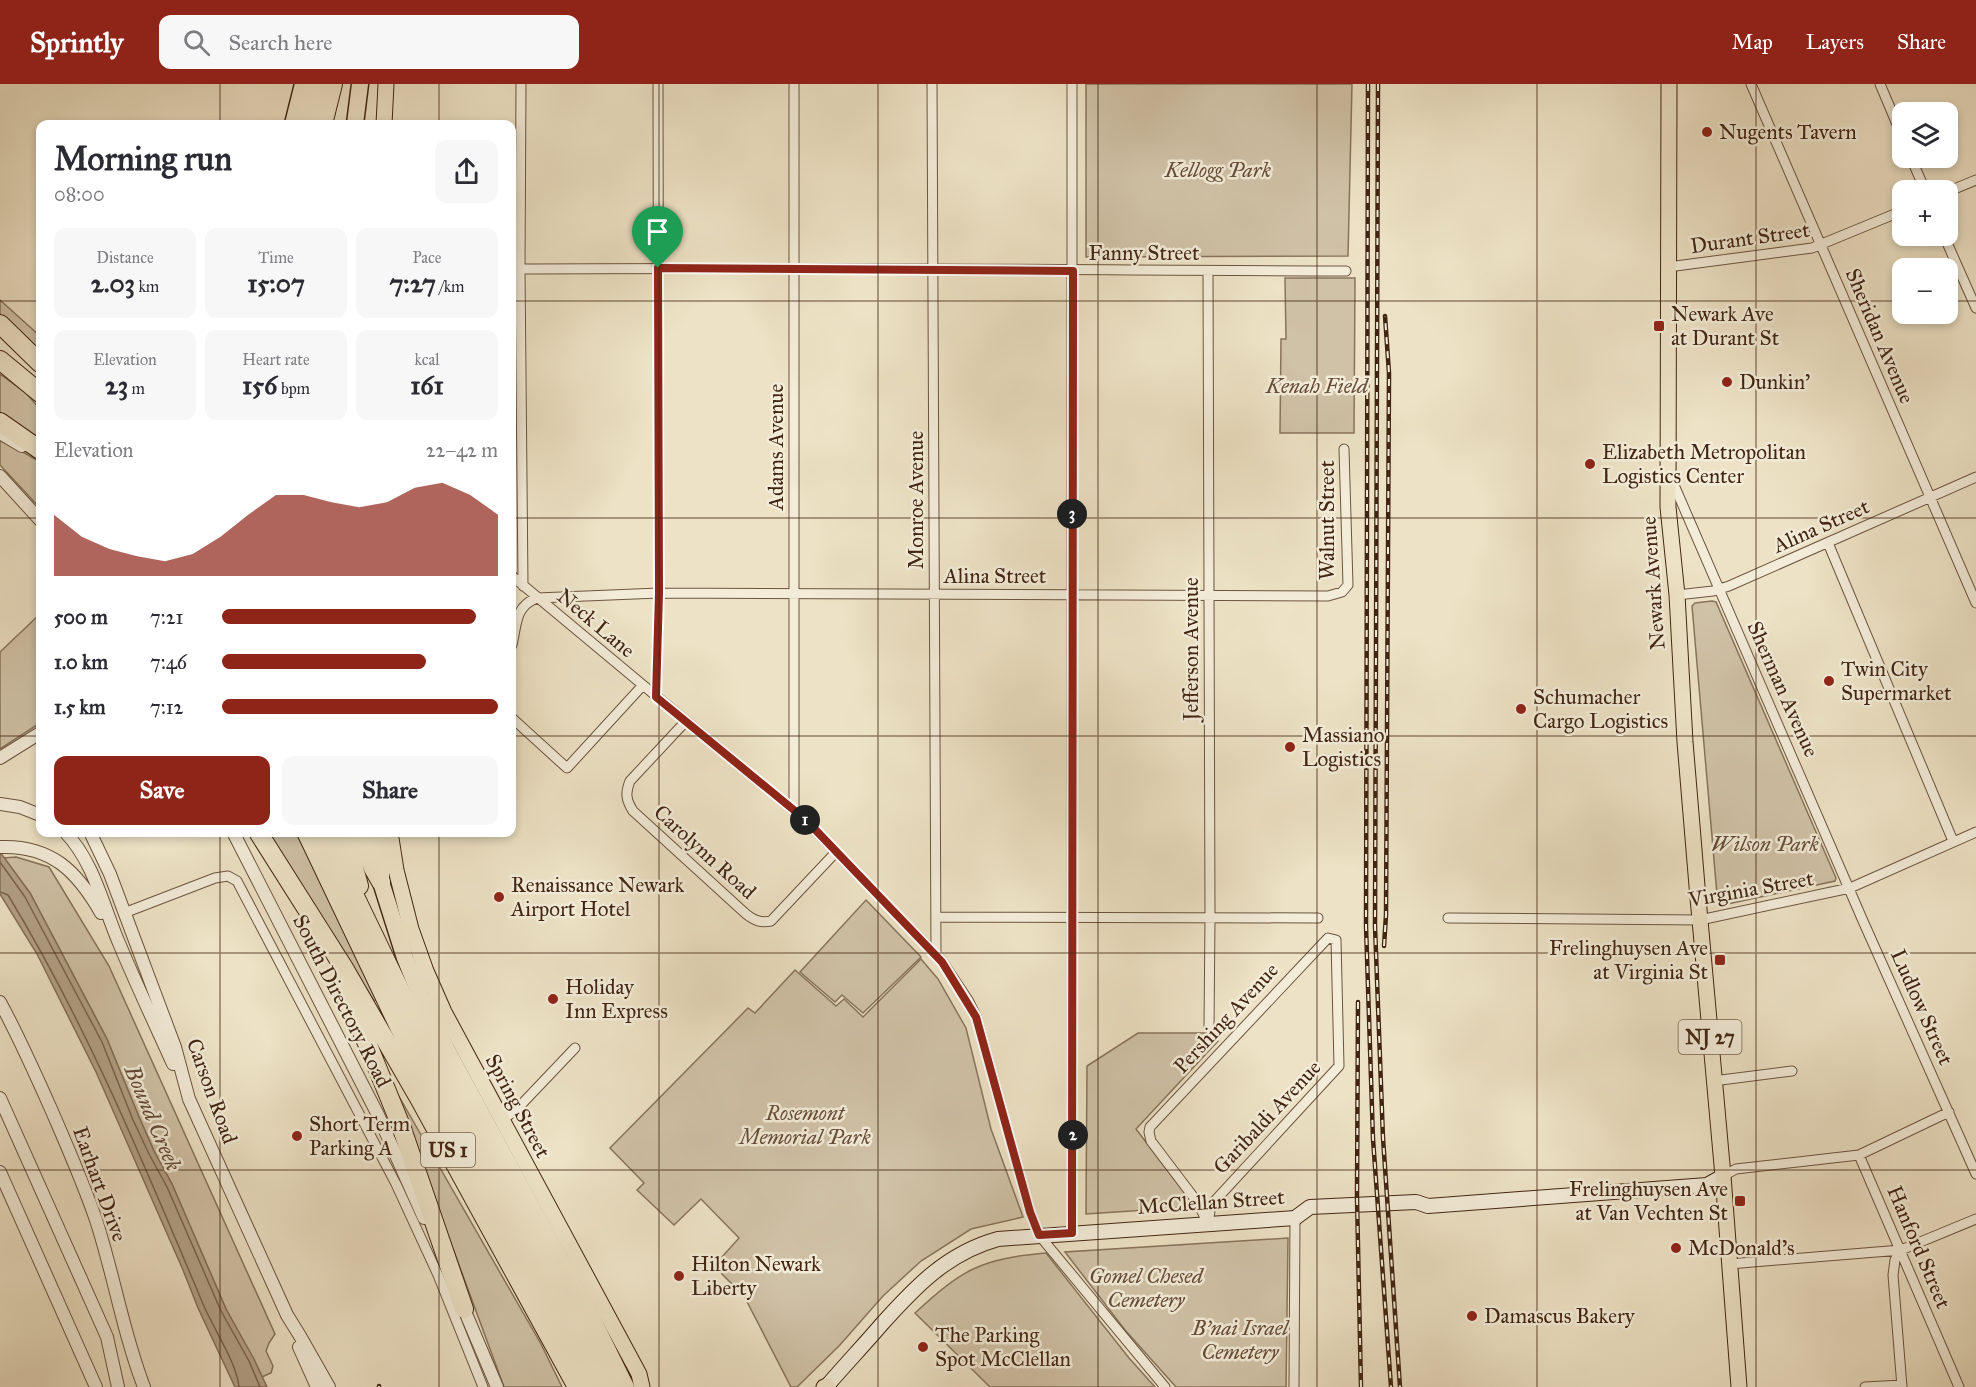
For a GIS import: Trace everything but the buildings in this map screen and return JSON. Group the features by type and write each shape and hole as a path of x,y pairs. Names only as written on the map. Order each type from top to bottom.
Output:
{"highway":[{"path":"294,120 303,84"},
{"path":"308,120 317,84"},
{"path":"324,120 333,84"},
{"path":"356,120 362,84"},
{"path":"362,84 363,120"},
{"path":"0,324 36,359"},
{"path":"0,339 36,367"},
{"path":"0,360 36,390"},
{"path":"0,422 36,449"},
{"name":"US 1","path":"261,837 310,918 344,968 420,1100 577,1387"},
{"path":"308,837 399,1027 594,1387"},
{"path":"326,837 429,1048 611,1387"},
{"path":"345,837 362,895 388,967"},
{"path":"363,837 373,868 381,882"},
{"name":"US 1","path":"376,837 381,865 381,882 405,958 433,1024 597,1327 626,1387"},
{"path":"310,918 366,1040 397,1116 458,1310"}],"main road":[{"path":"384,120 386,84"},
{"name":"Newark Avenue","path":"1669,84 1668,507 1677,595 1700,920"},
{"name":"Spring Street","path":"391,837 407,913 426,971 451,1026 640,1381 648,1387"},
{"name":"NJ 27","path":"1700,920 1739,1387"},
{"name":"McClellan Street","path":"826,1387 903,1300 938,1268 966,1250 987,1242 1010,1237 1295,1218 1310,1207 1416,1202 1428,1206 1707,1185 1723,1176"}],"street":[{"path":"522,84 516,269 523,586"},
{"path":"656,697 659,593 658,84"},
{"name":"Adams Avenue","path":"794,84 794,811"},
{"name":"Monroe Avenue","path":"932,84 936,916"},
{"path":"1072,84 1072,1233"},
{"name":"Sheridan Avenue","path":"1751,84 1976,603"},
{"path":"1880,84 1892,112"},
{"path":"1958,187 1976,180"},
{"name":"Durant Street","path":"1668,267 1822,246 1892,215"},
{"path":"1948,246 1976,308"},
{"name":"Fanny Street","path":"516,269 1346,271"},
{"name":"Jefferson Avenue","path":"1208,271 1209,1028"},
{"path":"0,433 19,445 36,451"},
{"name":"Walnut Street","path":"1344,449 1347,585 1345,591"},
{"name":"Sherman Avenue","path":"1668,471 1863,921"},
{"path":"0,476 36,516"},
{"name":"Alina Street","path":"1677,595 1719,589 1976,477"},
{"path":"0,482 36,517"},
{"path":"1828,543 1953,842"},
{"name":"Neck Lane","path":"516,580 794,811 936,954 960,988 976,1017 1030,1212 1039,1235 1165,1387"},
{"name":"Alina Street","path":"537,598 659,593 1328,596 1345,591"},
{"path":"516,626 520,608 537,598"},
{"path":"516,722 567,768 643,685"},
{"name":"Carolynn Road","path":"686,721 630,781 626,790 626,800 633,811 746,914 754,920 771,921 836,852"},
{"path":"0,758 36,737"},
{"path":"0,804 20,807 36,813"},
{"name":"Virginia Street","path":"1449,918 1700,920 1850,888 1976,832"},
{"path":"69,837 80,850 97,886 118,942 189,1099"},
{"name":"Carson Road","path":"92,837 105,863 175,1047 189,1099 287,1315 329,1387"},
{"name":"South Directory Road","path":"236,837 388,1137 458,1310 497,1387"},
{"path":"0,847 18,847 41,852 67,868 89,892 118,942"},
{"path":"124,913 215,878 228,876 237,881 391,1174 438,1275 458,1310 483,1387"},
{"path":"936,954 936,916 1318,918"},
{"name":"Ludlow Street","path":"1863,921 1976,1174"},
{"name":"Pershing Avenue","path":"1208,1224 1198,1203 1151,1141 1149,1132 1154,1120 1328,938 1336,940 1338,1066"},
{"name":"Earhart Drive","path":"0,1002 70,1152 91,1205 108,1260 131,1352 144,1387"},
{"path":"502,1120 514,1112 575,1048"},
{"name":"Garibaldi Avenue","path":"1208,1224 1211,1205 1338,1066"},
{"path":"1713,1081 1792,1071"},
{"path":"0,1098 107,1337 118,1387"},
{"path":"1723,1176 1736,1169 1859,1155 1949,1112"},
{"name":"Hanford Street","path":"1859,1155 1959,1387"},
{"path":"0,1172 95,1387"},
{"path":"0,1177 95,1387"},
{"path":"1294,1387 1295,1218"},
{"path":"1729,1264 1901,1250 1976,1219"},
{"path":"1865,1387 1902,1386 1893,1275 1895,1260 1901,1250"},
{"path":"287,1315 317,1387"}],"green space":[{"name":"Kellogg Park","path":"1086,84 1352,84 1348,256 1086,257"},
{"name":"Kenah Field","path":"1285,278 1355,278 1354,433 1280,433 1281,339 1286,339"},
{"path":"0,300 36,332 36,350 0,317"},
{"path":"0,374 26,393 36,404 36,441 0,415"},
{"path":"0,439 36,460 36,504 0,465"},
{"name":"Wilson Park","path":"1716,602 1836,878 1835,881 1718,906 1692,606 1695,603"},
{"path":"36,618 36,726 0,749 0,652"},
{"path":"272,837 303,837 379,998 374,1001"},
{"path":"16,857 49,867 109,966 275,1334 266,1351 273,1366 271,1373 262,1377 226,1309 172,1184 139,1117 107,1039 30,893 4,858"},
{"path":"866,900 921,957 863,1013 842,995 835,1002 800,972"},
{"name":"Rosemont Memorial Park","path":"921,959 938,979 966,1028 991,1129 1023,1217 971,1229 921,1261 883,1296 839,1346 797,1387 791,1387 744,1296 722,1274 720,1269 721,1258 739,1238 701,1199 674,1225 637,1190 644,1183 610,1148 748,1008 755,1013 795,970 836,1006 844,999 863,1017"},
{"path":"1138,1033 1210,1033 1218,1041 1136,1129 1193,1204 1192,1207 1086,1214 1087,1066"},
{"path":"393,1086 541,1344 562,1387 504,1387"},
{"path":"1288,1238 1286,1387 1176,1387 1125,1330 1065,1252"},
{"path":"1046,1253 1129,1358 1155,1387 990,1387 915,1313 946,1286 974,1269 1004,1259"}],"water":[{"path":"0,852 30,893 107,1039 139,1117 172,1184 226,1309 267,1387 235,1387 234,1385 198,1308 96,1072 37,954 0,894"}],"railway":[{"path":"1368,84 1366,926 1373,1139 1391,1387"},
{"path":"1378,84 1375,926 1383,1138 1400,1387"},
{"path":"1384,946 1389,373 1385,316"},
{"path":"1358,1002 1357,1198 1361,1387"}],"place":[{"name":"Nugents Tavern","path":"1707,132"},
{"name":"Newark Ave at Durant St","path":"1659,326"},
{"name":"Dunkin'","path":"1727,382"},
{"name":"Elizabeth Metropolitan Logistics Center","path":"1590,464"},
{"name":"Twin City Supermarket","path":"1829,681"},
{"name":"Schumacher Cargo Logistics","path":"1521,709"},
{"name":"Massiano Logistics","path":"1290,747"},
{"name":"Renaissance Newark Airport Hotel","path":"499,897"},
{"name":"Frelinghuysen Ave at Virginia St","path":"1720,960"},
{"name":"Holiday Inn Express","path":"553,999"},
{"name":"Short Term Parking A","path":"297,1136"},
{"name":"Frelinghuysen Ave at Van Vechten St","path":"1740,1201"},
{"name":"McDonald's","path":"1676,1248"},
{"name":"Hilton Newark Liberty","path":"679,1276"},
{"name":"Damascus Bakery","path":"1472,1316"},
{"name":"The Parking Spot McClellan","path":"923,1347"}],"route":[{"path":"658,268 1073,271 1072,1233 1039,1235 1030,1212 976,1017 968,1000 942,962 806,820 656,697 659,593 658,268"}],"water label":[{"name":"Bound Creek","path":"153,1118"}],"park label":[{"name":"Gomel Chesed Cemetery","path":"1146,1288"},
{"name":"B'nai Israel Cemetery","path":"1240,1340"}]}
